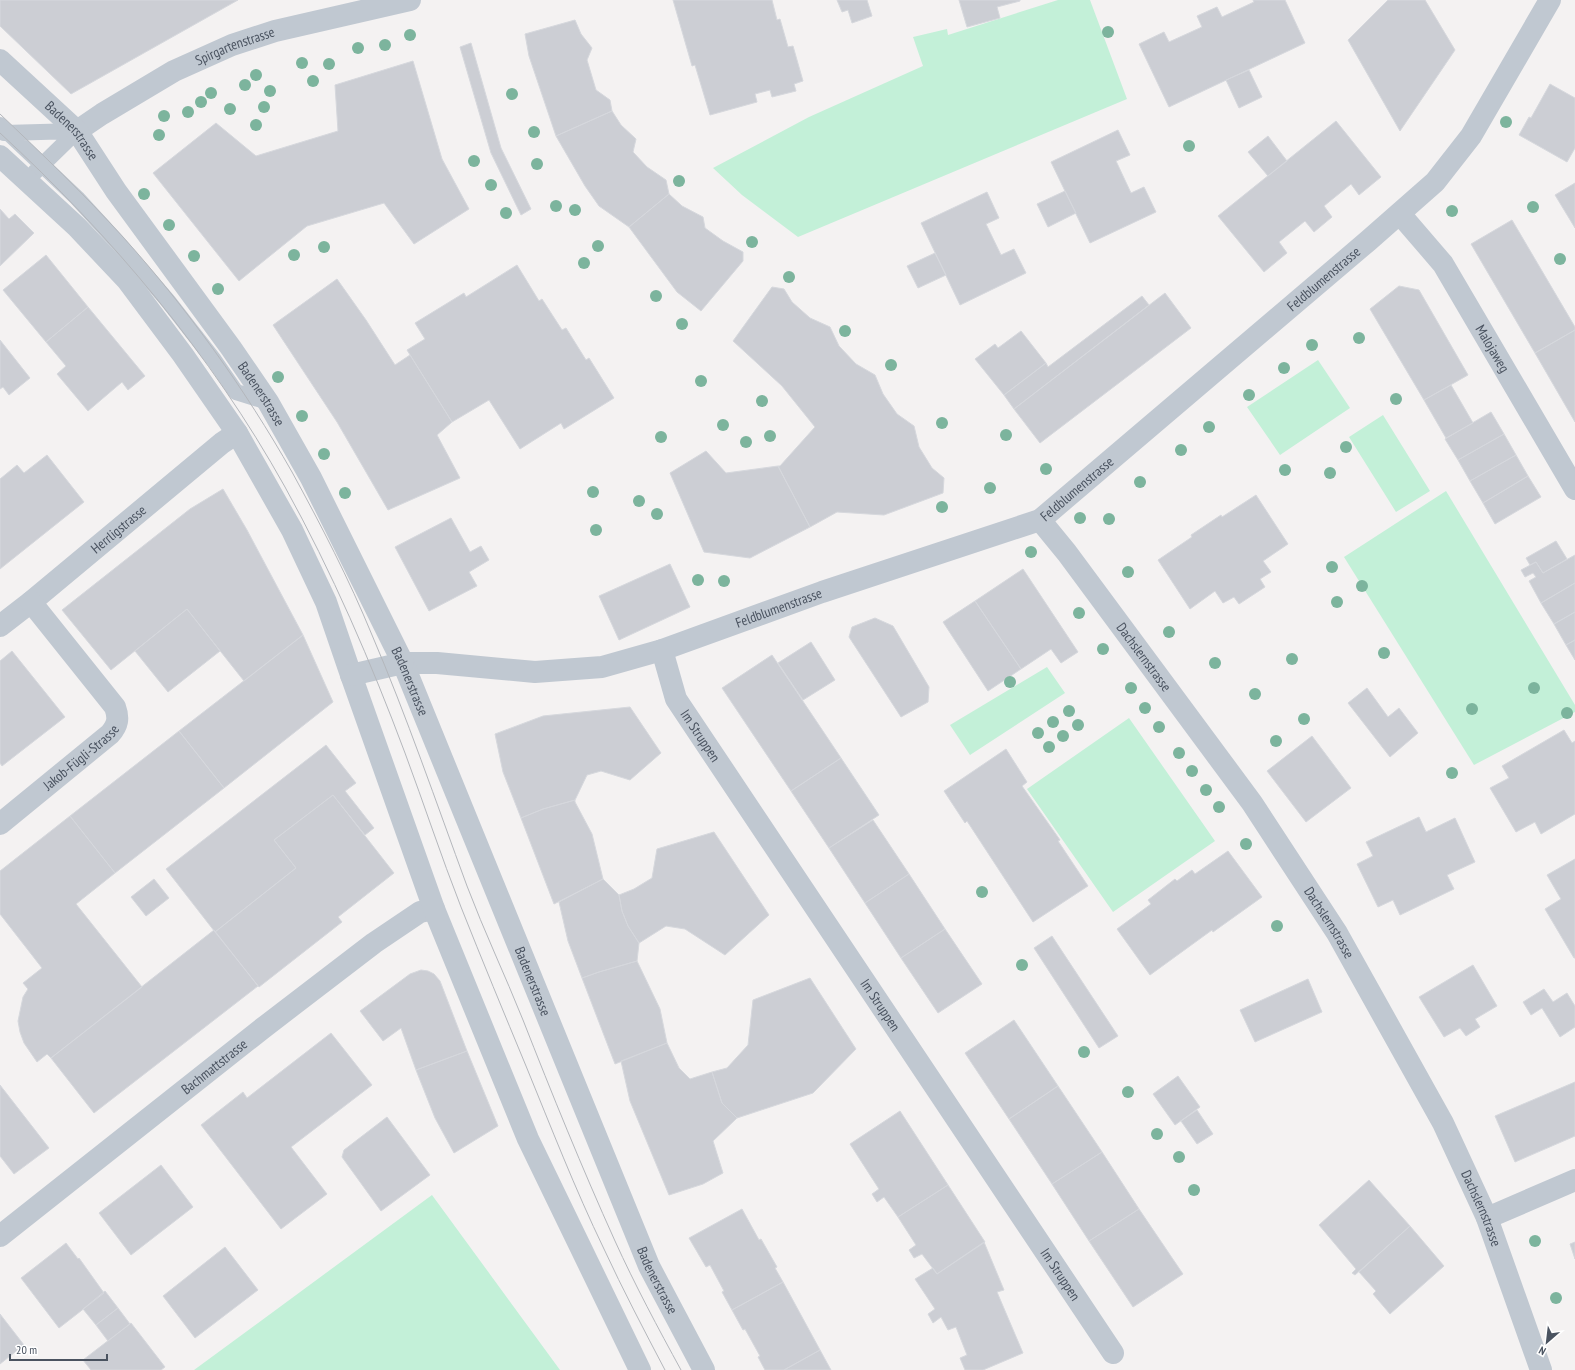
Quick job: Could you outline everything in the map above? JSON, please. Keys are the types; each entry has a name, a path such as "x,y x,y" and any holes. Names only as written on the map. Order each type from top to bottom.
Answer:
{"street":[{"name":"Feldblumenstrasse","path":"351,675 403,663 437,663 535,672 602,667 662,650 816,594 1040,520 1400,214 1435,182 1471,136 1550,0"},
{"name":"Spirgartenstrasse","path":"77,132 102,114 174,71 232,45 275,32 397,1"},
{"name":"Badenerstrasse","path":"0,60 77,132 116,191 231,348 268,402 311,478 403,663 650,1266 704,1370"},
{"path":"0,156 78,228 127,280 183,355 237,433 292,530 326,602 434,909 528,1139 640,1370"},
{"name":"Malojaweg","path":"1400,214 1443,264 1573,480"},
{"name":"Herrligstrasse","path":"0,626 222,443 237,433"},
{"name":"Dachslernstrasse","path":"1040,520 1067,553 1252,803 1333,927 1443,1123 1488,1218 1541,1370"},
{"name":"Jakob-Fügli-Strasse","path":"0,824 110,734 115,729 118,722 118,715 115,707 31,602"},
{"name":"Im Struppen","path":"662,650 676,699 1113,1353"},
{"name":"Bachmattstrasse","path":"0,1236 374,942 420,912 434,909"},
{"path":"1488,1218 1575,1180"}],"lane":[{"path":"3,131 77,132"},
{"path":"3,131 43,165 92,214 149,278 214,360 236,392 268,402"},
{"path":"27,180 77,132"}],"green space":[{"path":"1058,0 1090,0 1127,99 798,237 742,195 713,168 809,117 923,66 913,37 947,29 948,35"},
{"path":"1318,360 1350,408 1280,455 1247,407"},
{"path":"1383,415 1430,491 1396,512 1349,437"},
{"path":"1446,491 1575,705 1575,712 1474,765 1344,557"},
{"path":"1047,667 1065,693 970,755 950,725"},
{"path":"1129,718 1215,841 1113,912 1027,789"},
{"path":"432,1195 560,1370 194,1370"}],"building":[{"path":"0,0 238,0 71,94 0,26"},
{"path":"673,0 772,0 777,20 780,19 788,47 793,46 803,81 794,84 796,91 772,97 770,90 755,94 757,102 710,115 695,65 692,66"},
{"path":"837,0 867,0 872,16 852,23 848,10 842,12"},
{"path":"959,0 1020,1 997,7 1000,18 967,27"},
{"path":"1253,0 1285,0 1305,43 1169,107 1139,44 1164,32 1169,42 1202,27 1197,16 1217,7 1222,17 1254,2"},
{"path":"1388,0 1425,0 1455,50 1400,131 1348,40"},
{"path":"575,20 581,34 592,48 587,60 596,90 610,100 612,111 556,136 529,56 525,34"},
{"path":"471,43 501,148 531,209 521,215 491,153 460,47"},
{"path":"413,61 442,159 469,209 414,244 384,203 307,226 239,281 153,173 216,123 256,156 338,131 335,85"},
{"path":"1249,70 1262,97 1239,108 1226,80"},
{"path":"1550,84 1575,98 1575,148 1567,162 1519,135 1529,117 1531,118"},
{"path":"612,111 621,125 636,139 633,152 647,167 666,180 669,194 629,227 599,206 585,186 556,136"},
{"path":"1336,121 1381,177 1359,195 1351,184 1324,206 1332,217 1314,232 1305,221 1279,242 1287,253 1264,272 1218,216"},
{"path":"1118,130 1130,155 1116,161 1131,193 1144,187 1156,212 1090,243 1051,162"},
{"path":"1268,136 1287,161 1268,176 1248,152"},
{"path":"1575,183 1575,228 1555,195"},
{"path":"1065,191 1076,213 1048,227 1037,204"},
{"path":"987,192 999,218 986,224 1001,255 1014,249 1026,273 960,305 921,223"},
{"path":"669,194 682,206 703,217 705,228 723,241 743,252 743,261 701,311 677,292 629,227"},
{"path":"0,209 9,219 15,214 34,233 0,266"},
{"path":"1512,220 1575,327 1575,330 1535,353 1471,244"},
{"path":"935,253 946,275 918,288 907,266"},
{"path":"46,255 88,307 46,342 3,290"},
{"path":"517,265 539,301 542,299 562,330 566,328 586,360 589,358 614,398 564,429 561,423 520,449 489,400 452,422 407,350 425,339 415,323 464,293 466,297"},
{"path":"337,279 395,365 410,355 452,422 437,435 460,478 388,510 337,422 273,325"},
{"path":"1399,286 1419,290 1468,375 1424,400 1370,309"},
{"path":"772,287 784,289 792,302 810,318 830,327 839,346 856,364 875,375 883,394 897,414 914,426 919,447 932,468 944,478 943,493 884,515 837,512 810,527 778,466 780,466 815,427 782,386 733,341"},
{"path":"1165,293 1191,328 1040,443 1014,409"},
{"path":"1142,296 1149,305 1014,409 1004,395 1046,363 1048,367"},
{"path":"88,307 145,376 128,390 122,382 88,411 57,374 66,366 46,342"},
{"path":"1575,330 1575,422 1535,353"},
{"path":"1021,331 1046,363 1004,395 975,359 995,344 998,348"},
{"path":"0,340 30,378 9,395 3,387 0,389"},
{"path":"1451,385 1473,423 1446,438 1424,400"},
{"path":"1491,412 1504,434 1458,460 1445,439"},
{"path":"1504,434 1516,455 1470,481 1458,460"},
{"path":"706,451 726,473 778,466 810,527 750,558 704,552 670,473"},
{"path":"47,455 84,502 0,569 0,479 17,465 24,473"},
{"path":"1516,455 1528,476 1483,503 1470,481"},
{"path":"1528,476 1541,497 1495,524 1483,503"},
{"path":"223,489 247,530 303,635 244,681 187,609 111,670 62,610 190,509"},
{"path":"1256,495 1288,544 1263,561 1271,572 1260,579 1265,587 1239,604 1234,597 1223,603 1215,591 1190,609 1158,560 1221,515 1222,517"},
{"path":"451,518 470,552 481,546 489,560 469,572 477,586 429,611 395,547"},
{"path":"1556,541 1567,559 1543,573 1536,562 1530,565 1526,558"},
{"path":"1575,555 1575,583 1541,603 1529,581 1536,577 1533,573 1525,577 1521,570 1536,562 1543,573"},
{"path":"670,564 690,607 619,640 599,596"},
{"path":"1023,569 1078,652 1061,663 1051,649 1021,669 975,601"},
{"path":"1575,583 1575,612 1554,624 1541,603"},
{"path":"975,601 1021,669 988,691 943,622"},
{"path":"187,609 220,651 168,692 135,651"},
{"path":"1575,612 1575,640 1566,645 1554,624"},
{"path":"875,618 893,626 929,687 928,702 901,717 849,637 852,627"},
{"path":"303,635 333,702 224,788 179,731"},
{"path":"1575,640 1575,660 1566,645"},
{"path":"811,642 835,680 803,700 778,663"},
{"path":"12,651 65,717 2,766 0,763 0,661"},
{"path":"772,655 841,758 791,791 722,688"},
{"path":"1367,688 1388,717 1399,708 1418,733 1390,757 1348,703"},
{"path":"630,707 661,753 630,780 601,771 587,775 575,800 543,809 521,818 503,772 495,734 543,716"},
{"path":"1564,730 1572,743 1575,741 1575,814 1541,834 1535,822 1516,832 1490,788 1509,778 1502,766"},
{"path":"179,731 224,788 115,873 70,816"},
{"path":"1312,736 1351,788 1306,822 1267,771"},
{"path":"326,745 356,783 345,791 374,828 365,835 333,795 274,840 296,868 215,932 166,869"},
{"path":"1006,749 1027,782 1022,786 1060,840 1058,841 1088,886 1033,922 967,821 965,823 944,791"},
{"path":"841,758 879,815 829,848 791,791"},
{"path":"333,795 394,873 338,917 342,922 259,987 215,932 296,868 274,840"},
{"path":"575,800 592,834 603,879 554,904 521,818 543,809"},
{"path":"70,816 115,873 76,904 142,987 51,1058 47,1054 37,1062 24,1043 18,1021 23,997 28,989 23,983 42,968 0,914 0,871"},
{"path":"1419,817 1426,832 1455,818 1475,862 1447,875 1454,889 1400,915 1393,900 1378,907 1357,864 1373,856 1366,842"},
{"path":"873,820 909,874 865,903 829,848"},
{"path":"714,832 769,915 725,955 685,929 666,926 639,943 628,926 622,911 619,895 634,889 652,878 657,849"},
{"path":"1228,851 1262,897 1213,932 1212,930 1150,975 1117,929 1151,904 1148,900 1175,879 1177,881 1192,870 1195,874"},
{"path":"1575,859 1574,958 1545,909 1561,899 1547,875"},
{"path":"909,874 945,929 901,958 865,903"},
{"path":"154,879 169,898 146,916 131,897"},
{"path":"603,879 619,895 622,911 628,926 639,943 637,961 582,978 568,941 559,902"},
{"path":"945,929 982,984 938,1013 901,958"},
{"path":"214,930 258,986 94,1113 51,1058"},
{"path":"1052,936 1118,1036 1099,1048 1034,948"},
{"path":"637,961 660,1009 667,1043 615,1064 582,978"},
{"path":"1473,965 1497,1006 1475,1019 1480,1027 1466,1036 1460,1028 1444,1037 1419,997"},
{"path":"421,970 434,974 440,981 467,1051 416,1070 401,1028 383,1041 360,1011 410,974"},
{"path":"810,978 856,1049 813,1093 737,1118 722,1103 712,1072 727,1068 748,1045 753,1000"},
{"path":"1308,979 1322,1012 1255,1042 1240,1010"},
{"path":"1544,989 1553,1002 1567,993 1575,1006 1575,1027 1560,1037 1542,1008 1531,1015 1523,1002"},
{"path":"1014,1020 1058,1086 1009,1119 965,1053"},
{"path":"331,1033 372,1085 291,1147 327,1194 281,1229 201,1125 243,1092 247,1098"},
{"path":"667,1043 679,1068 690,1079 712,1072 722,1103 737,1118 713,1141 723,1173 703,1184 669,1195 630,1101 621,1061"},
{"path":"467,1051 498,1126 454,1153 435,1118 416,1070"},
{"path":"1178,1076 1200,1107 1175,1125 1153,1094"},
{"path":"1575,1082 1575,1136 1515,1162 1495,1116"},
{"path":"0,1085 49,1148 14,1174 0,1156"},
{"path":"1058,1086 1102,1152 1052,1184 1009,1119"},
{"path":"1197,1110 1213,1134 1197,1144 1181,1121"},
{"path":"900,1111 948,1185 898,1217 884,1197 877,1202 872,1194 879,1189 850,1144"},
{"path":"387,1117 430,1175 381,1211 342,1157 344,1150"},
{"path":"1102,1152 1139,1209 1089,1241 1052,1184"},
{"path":"161,1165 193,1207 131,1255 99,1213"},
{"path":"1369,1180 1410,1226 1355,1275 1352,1273 1356,1269 1319,1225"},
{"path":"948,1185 985,1242 937,1274 922,1254 914,1258 909,1250 916,1245 898,1217"},
{"path":"742,1209 759,1240 761,1239 777,1267 775,1268 783,1282 732,1310 710,1265 706,1267 689,1238"},
{"path":"1139,1209 1183,1274 1133,1307 1089,1241"},
{"path":"1410,1226 1444,1266 1390,1314 1373,1294 1376,1291 1359,1272"},
{"path":"984,1242 1004,1290 997,1292 1023,1353 983,1370 965,1370 960,1358 967,1355 956,1327 948,1330 941,1317 933,1323 928,1314 935,1309 915,1279 933,1268 937,1274"},
{"path":"1575,1242 1575,1259 1570,1244"},
{"path":"66,1243 78,1259 79,1258 104,1293 59,1328 21,1278"},
{"path":"225,1247 258,1290 195,1338 163,1296"},
{"path":"783,1282 820,1350 784,1370 765,1370 758,1357 760,1356 745,1329 743,1330 732,1310"},
{"path":"105,1291 118,1308 96,1325 83,1309"},
{"path":"118,1308 130,1324 108,1341 96,1325"},
{"path":"0,1314 24,1345 0,1364"},
{"path":"131,1323 165,1367 161,1370 91,1370 83,1360"},
{"path":"820,1350 831,1370 784,1370"}],"tram line":[{"path":"0,114 93,205 147,264 170,292 214,350 255,410 303,492 344,573 385,666 467,886 591,1186 631,1274 681,1370"},
{"path":"0,133 81,213 120,255 157,299 225,390 285,487 335,585 379,685 446,869 573,1181 619,1280 665,1370"}]}
